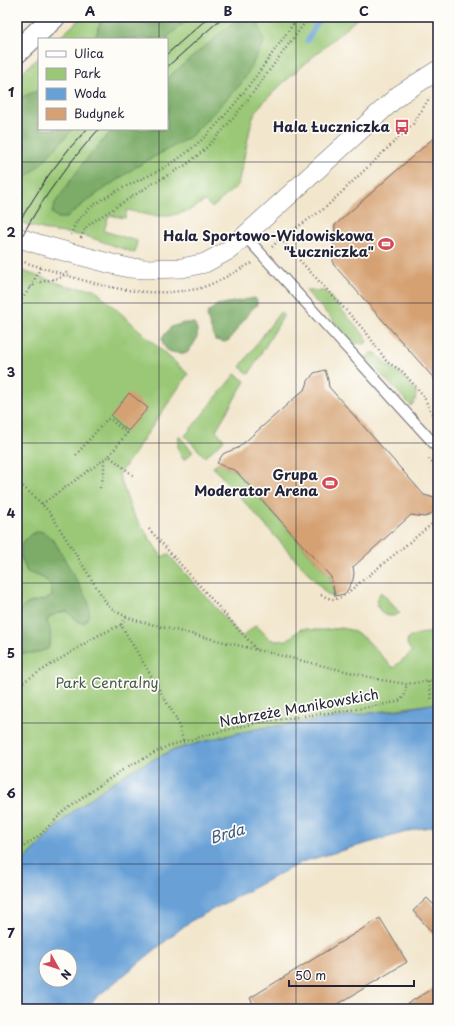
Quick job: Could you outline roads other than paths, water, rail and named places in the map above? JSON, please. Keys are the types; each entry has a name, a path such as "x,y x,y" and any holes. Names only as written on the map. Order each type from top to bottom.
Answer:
{"street":[{"path":"17,52 54,17"},
{"path":"17,237 129,268 182,268 204,263 230,250 399,95 438,70"}],"lane":[{"path":"245,236 438,448"}],"water":[{"name":"Brda","path":"438,703 438,826 417,829 302,862 189,922 97,997 86,1009 17,1009 17,868 66,817 130,771 171,751 216,738 262,728"}],"waterway":[{"path":"307,41 321,17"}],"tram line":[{"path":"168,53 209,17"},
{"path":"168,66 223,17"},
{"path":"17,225 48,176 86,130"},
{"path":"17,245 45,198 73,160 98,130"}],"place":[{"name":"Hala Łuczniczka","path":"402,127"},
{"name":"Hala Sportowo-Widowiskowa \"Łuczniczka\"","path":"386,244"},
{"name":"Grupa Moderator Arena","path":"330,483"}],"park label":[{"name":"Park Centralny","path":"107,683"}]}
